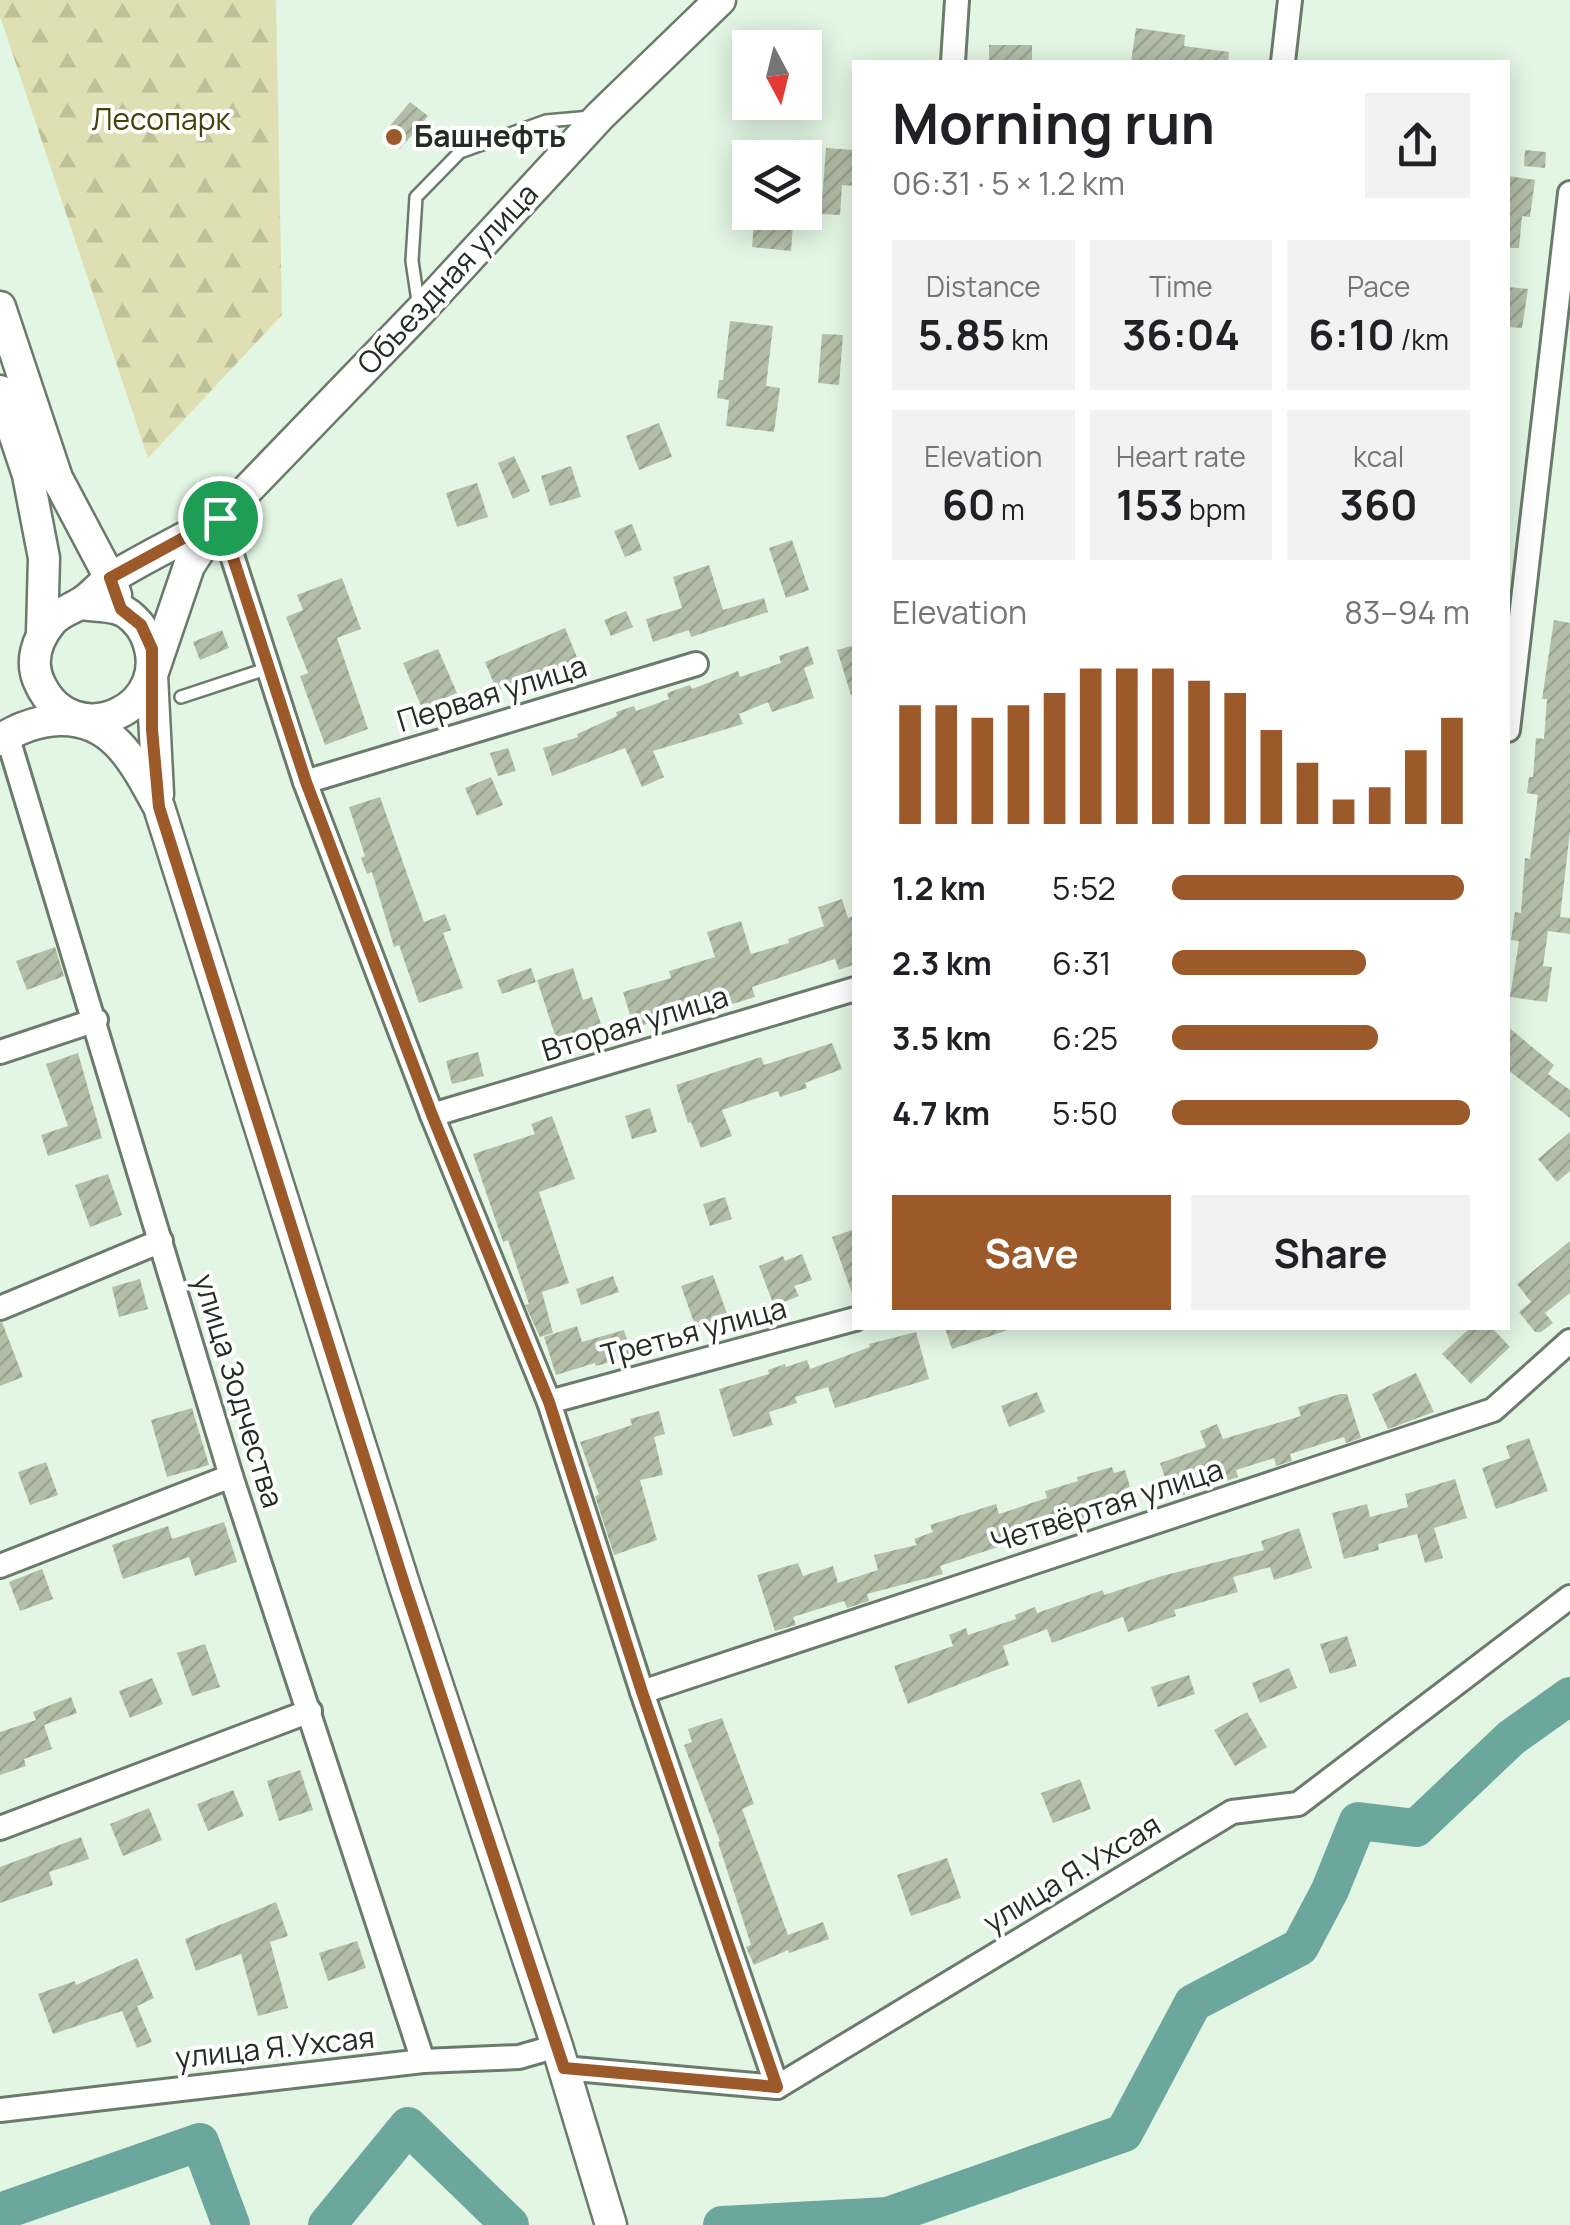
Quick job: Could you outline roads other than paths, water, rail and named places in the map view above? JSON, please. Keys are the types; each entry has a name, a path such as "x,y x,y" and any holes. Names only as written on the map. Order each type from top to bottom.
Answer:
{"main road":[{"name":"Объездная улица","path":"220,518 420,311 600,116 720,0"},
{"path":"0,307 57,478 110,578 121,609"},
{"path":"0,391 28,476 44,558 36,677 46,696 61,711 110,735 133,761 159,807 608,2214"},
{"path":"4,738 23,698 38,644 58,614 80,604 110,578 220,518"},
{"path":"4,738 39,721 111,718 137,702 152,675 189,566 220,518"},
{"path":"80,604 121,609 141,625 152,649 159,807"}],"street":[{"path":"953,60 957,0"},
{"path":"1283,60 1290,0"},
{"path":"1510,713 1570,193"},
{"path":"220,518 306,782 432,1115 549,1402 642,1692 777,2087"},
{"name":"Первая улица","path":"306,782 696,664"},
{"name":"улица Зодчества","path":"4,738 96,1020 231,1476 423,2062"},
{"name":"Вторая улица","path":"432,1115 852,991"},
{"path":"0,1052 96,1020"},
{"path":"0,1308 161,1242"},
{"name":"Третья улица","path":"549,1402 852,1320"},
{"name":"Четвёртая улица","path":"642,1692 1493,1410 1570,1341"},
{"path":"0,1566 231,1476"},
{"name":"улица Я.Ухсая","path":"0,2110 423,2062 519,2056 560,2057 777,2087 1232,1812 1298,1804 1570,1597"},
{"path":"0,1828 310,1711"}],"lane":[{"path":"420,311 412,261 416,196 460,152 546,121 600,116"},
{"path":"180,697 268,668"}],"waterway":[{"path":"722,2225 888,2216 1124,2133 1193,2003 1300,1947 1330,1890 1358,1821 1416,1828 1511,1738 1570,1696"},
{"path":"327,2225 408,2126 510,2225"},
{"path":"0,2212 200,2142 231,2225"}],"place":[{"name":"Башнефть","path":"394,137"}],"park label":[{"name":"Лесопарк","path":"161,120"}]}
